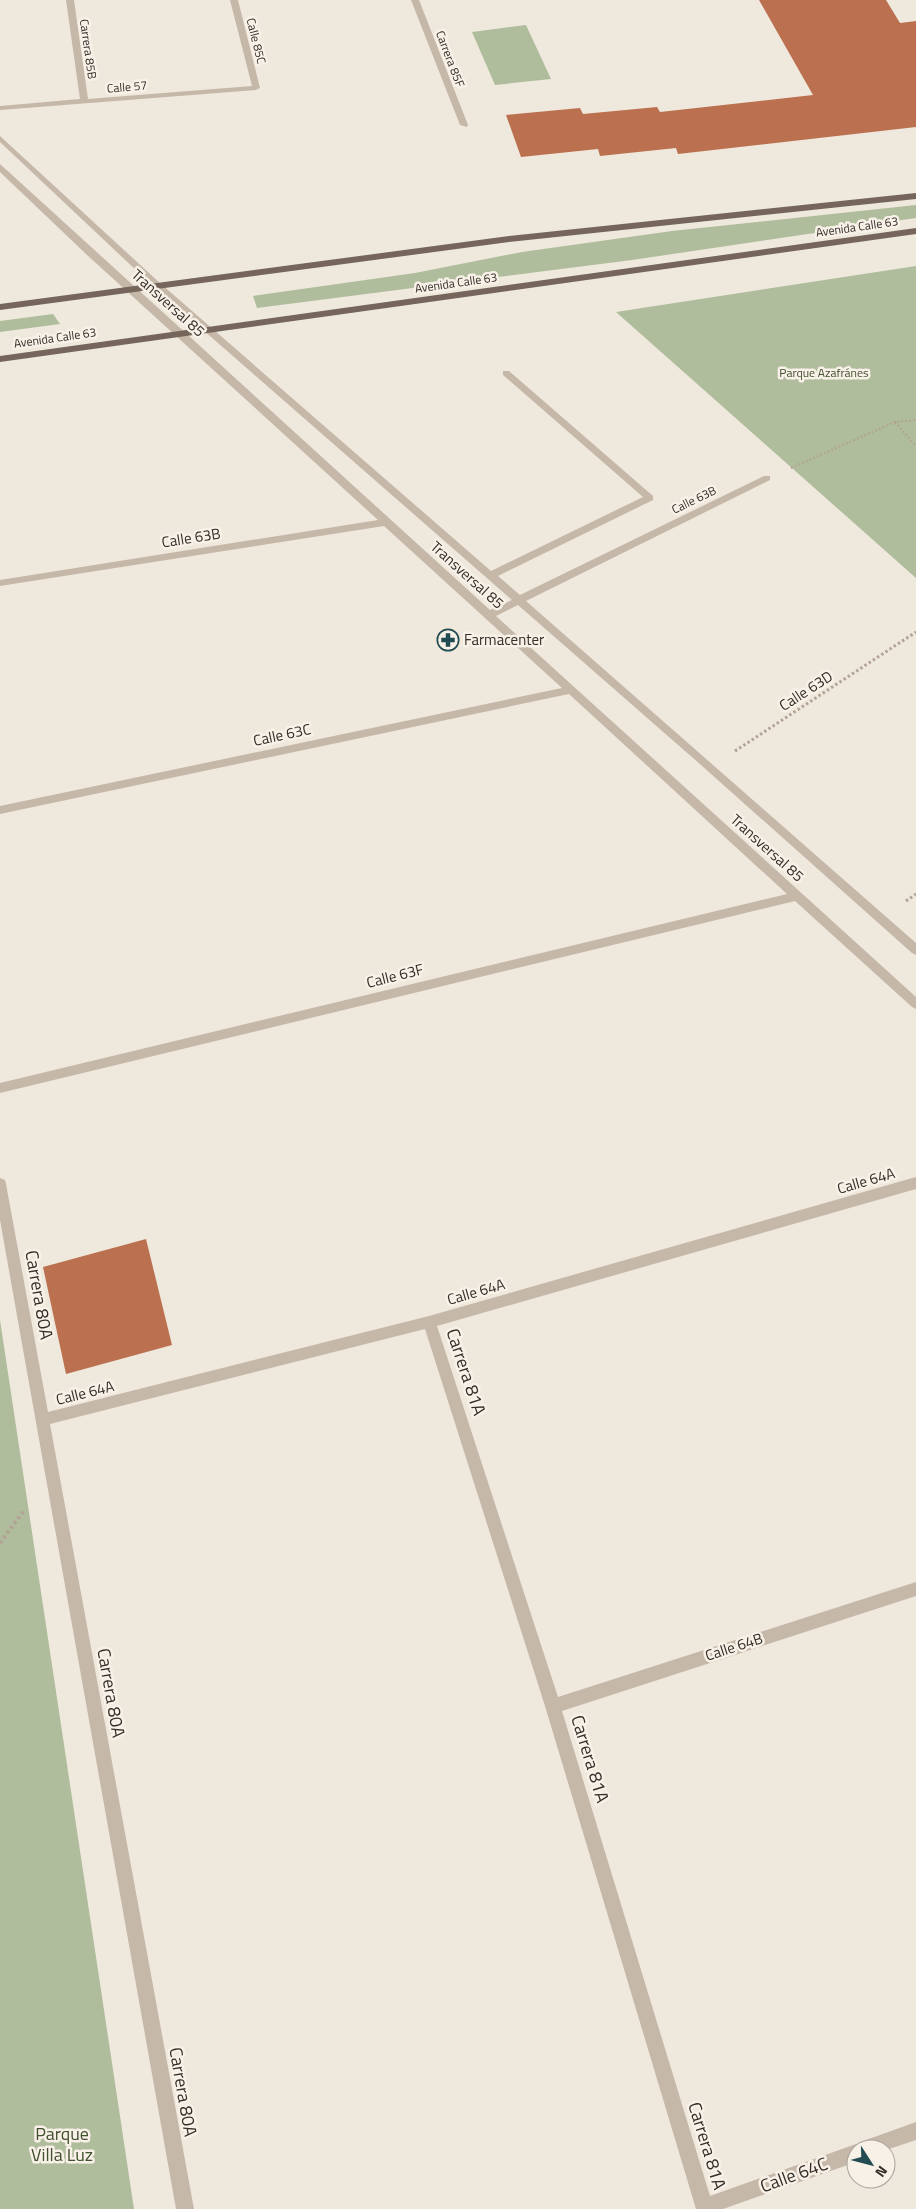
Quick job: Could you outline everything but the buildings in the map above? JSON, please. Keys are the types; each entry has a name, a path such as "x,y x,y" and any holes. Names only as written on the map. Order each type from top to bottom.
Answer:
{"main road":[{"path":"855,202 916,189"},
{"name":"Avenida Calle 63","path":"0,307 509,238 916,196"},
{"name":"Avenida Calle 63","path":"0,359 916,232"}],"street":[{"name":"Carrera 85B","path":"70,0 84,102"},
{"name":"Calle 85C","path":"234,0 256,88"},
{"name":"Carrera 85F","path":"415,0 464,126"},
{"name":"Calle 57","path":"0,108 256,88"},
{"name":"Transversal 85","path":"0,138 158,286 491,574 916,950"},
{"name":"Transversal 85","path":"0,167 179,334 916,1004"},
{"path":"491,574 650,498 506,373"},
{"name":"Calle 63B","path":"488,615 767,478"},
{"name":"Calle 63B","path":"0,583 386,522"},
{"name":"Calle 63C","path":"0,810 571,690"},
{"name":"Calle 63F","path":"0,1088 798,896"},
{"name":"Calle 64A","path":"42,1420 429,1322 916,1183"},
{"name":"Carrera 80A","path":"0,1184 185,2209"},
{"name":"Carrera 81A","path":"429,1322 553,1706 704,2208"},
{"name":"Calle 64B","path":"553,1706 916,1589"},
{"path":"894,2139 916,2131"},
{"name":"Calle 64C","path":"704,2208 846,2157"}],"path":[{"path":"767,478 895,422 916,420"},
{"path":"895,422 916,446"},
{"name":"Calle 63D","path":"705,762 731,753 916,632"}],"green space":[{"path":"526,25 551,79 495,85 472,32"},
{"path":"916,205 916,218 632,260 257,308 253,296 415,273 522,252 672,231"},
{"name":"Parque Azafránes","path":"916,266 916,578 616,312"},
{"path":"53,314 60,324 0,332 0,321"},
{"name":"Parque Villa Luz","path":"0,1320 134,2209 0,2209"}],"place":[{"name":"Farmacenter","path":"448,640"}]}
